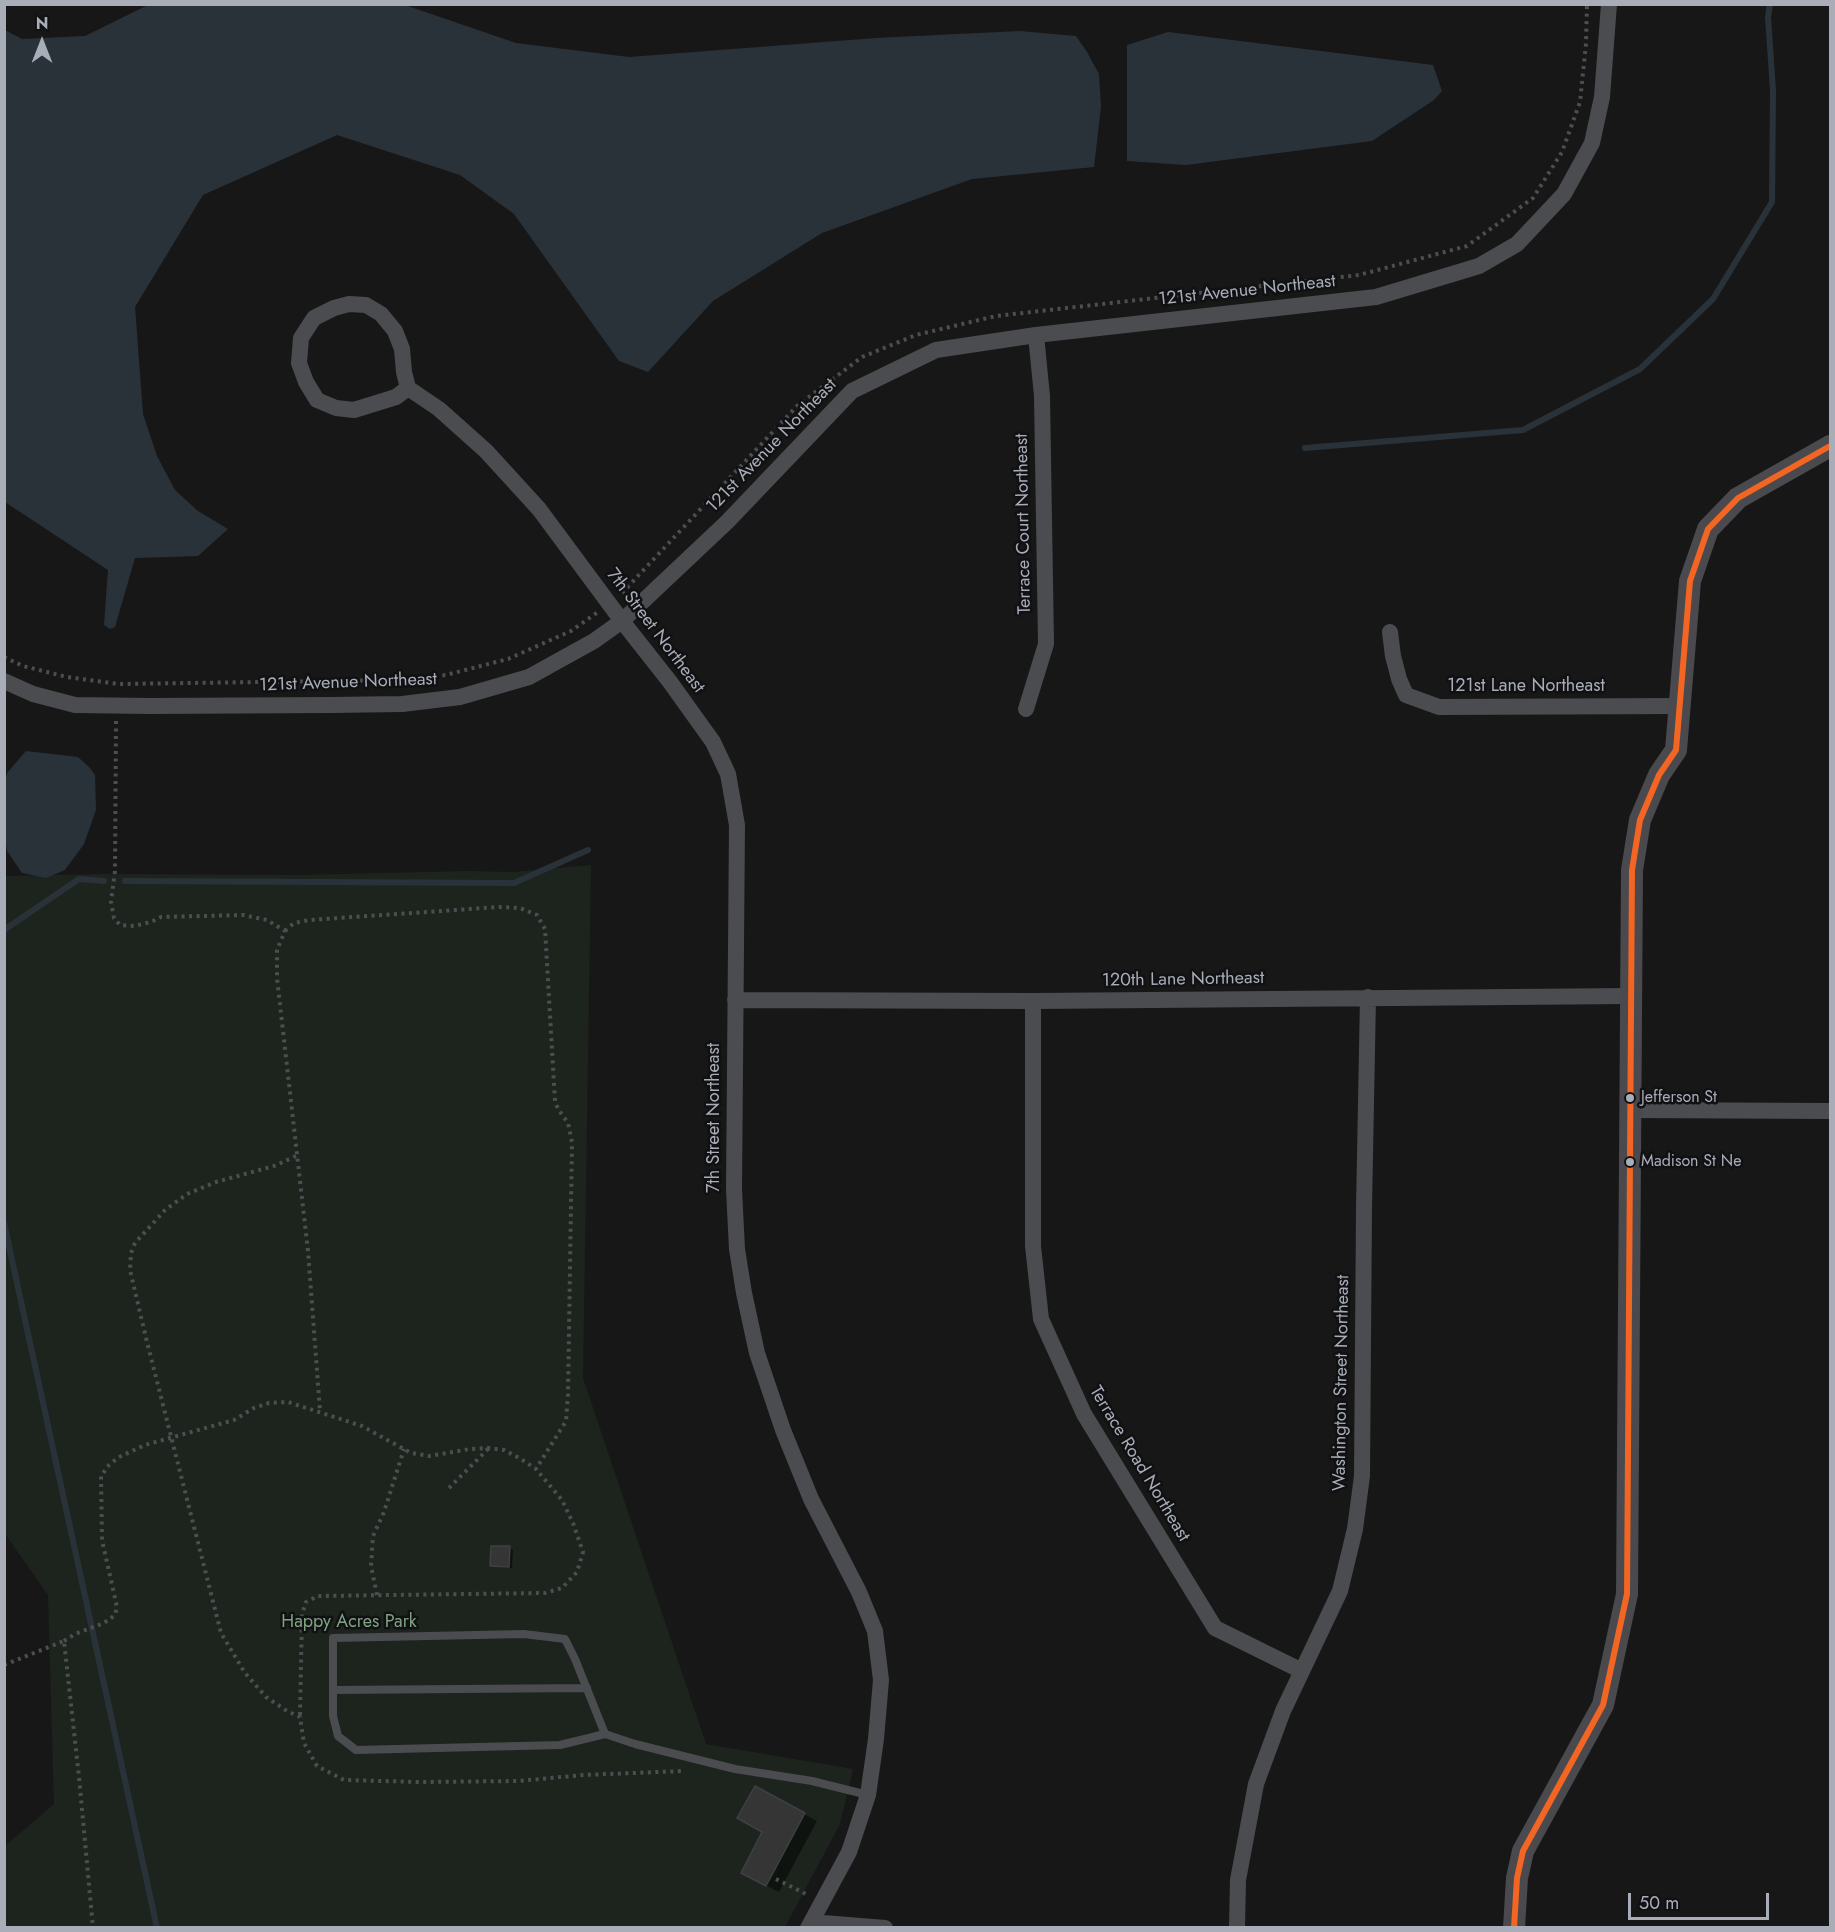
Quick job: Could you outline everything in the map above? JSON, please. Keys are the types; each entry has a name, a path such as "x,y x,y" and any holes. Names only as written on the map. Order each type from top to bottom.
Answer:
{"street":[{"name":"121st Avenue Northeast","path":"4,681 33,694 75,705 402,704 460,697 530,677 594,641 622,621 727,522 852,391 936,350 1036,335 1376,297 1479,266 1517,244 1564,194 1592,143 1602,97 1609,4"},
{"path":"349,304 366,305 381,314 395,331 402,349 408,388 396,398 354,410 336,408 317,400 306,382 299,363 301,338 314,318 334,308 349,304"},
{"name":"Terrace Court Northeast","path":"1026,710 1046,644 1042,396 1036,335"},
{"name":"7th Street Northeast","path":"408,388 439,409 486,451 539,510 713,742 728,774 736,825 734,1188 737,1249 744,1293 757,1353 783,1430 811,1499 859,1592 875,1631 881,1680 868,1795 849,1852 810,1925"},
{"path":"1514,1928 1517,1878 1523,1851 1603,1704 1627,1594 1632,870 1640,820 1659,775 1676,750 1690,581 1708,529 1738,498 1830,446"},
{"name":"121st Lane Northeast","path":"1389,632 1399,679 1406,695 1439,707 1678,706"},
{"name":"120th Lane Northeast","path":"735,1000 1033,1001 1631,996"},
{"name":"Washington Street Northeast","path":"1237,1928 1238,1880 1256,1784 1283,1711 1340,1591 1355,1529 1362,1476 1368,997"},
{"name":"Terrace Road Northeast","path":"1033,1001 1033,1246 1041,1319 1083,1414 1215,1628 1302,1671"},
{"path":"1630,1110 1830,1111"},
{"path":"810,1925 885,1928"}],"lane":[{"path":"605,1734 576,1659 565,1640 524,1634 333,1638 333,1716 338,1736 356,1750 560,1745 605,1734 635,1744 735,1769 812,1781 868,1795"},
{"path":"333,1690 587,1688"}],"path":[{"path":"4,657 23,666 67,677 119,684 400,680 447,675 508,659 571,631 610,604 631,586 797,406 862,357 916,335 996,316 1359,275 1467,246 1533,198 1562,152 1580,102 1586,44 1587,4"},
{"path":"116,706 115,871 111,902 114,918 120,925 134,926 161,917 243,915 267,920 285,931"},
{"path":"320,1411 308,1251 277,978 278,950 285,931 294,924 310,920 499,907 520,908 537,915 545,929 555,1101 567,1123 572,1142 569,1382 566,1421 536,1469"},
{"path":"171,1437 130,1270 131,1253 135,1243 165,1210 187,1194 216,1182 274,1166 296,1156"},
{"path":"4,1665 104,1623 115,1615 117,1607 102,1540 101,1476 119,1457 145,1445 234,1420 269,1402 288,1402 362,1426 404,1449 429,1456 489,1448 504,1450 536,1469 562,1500 583,1552 577,1572 562,1588 545,1593 318,1596 306,1602 302,1614 300,1717"},
{"path":"449,1488 489,1448"},
{"path":"377,1595 371,1566 373,1536 384,1512 404,1449"},
{"path":"64,1641 93,1928"},
{"path":"776,1879 822,1903"}],"green space":[{"name":"Happy Acres Park","path":"591,865 583,1378 706,1744 853,1769 840,1824 785,1927 5,1927 4,1847 54,1804 48,1595 5,1534 5,876 513,872"}],"shaded area":[{"path":"402,4 516,43 629,57 876,38 1020,31 1076,36 1099,74 1101,107 1094,167 972,179 822,233 713,301 648,372 619,361 514,214 460,175 337,135 203,195 135,307 143,414 157,456 175,490 198,511 228,529 198,556 135,558 115,627 110,629 104,625 108,570 5,502 5,30 22,39 85,36 148,5"},
{"path":"1168,32 1433,65 1442,91 1434,100 1372,141 1186,165 1127,161 1127,45"},
{"path":"26,751 78,757 95,775 96,810 84,844 65,870 46,878 22,873 7,851 4,833 4,789 7,773"}],"building":[{"path":"491,1546 510,1546 509,1567 490,1566"},
{"path":"755,1786 805,1813 766,1886 741,1873 762,1832 737,1818"}],"waterway":[{"path":"1305,448 1523,430 1640,369 1713,299 1772,202 1773,91 1768,17 1770,4"},
{"path":"125,881 514,883 588,850"},
{"path":"4,930 79,879 104,881"},
{"path":"4,1223 157,1928"}],"transit line":[{"path":"1514,1928 1517,1878 1523,1851 1603,1705 1627,1594 1632,870 1640,820 1659,775 1676,750 1690,581 1708,529 1738,498 1830,446"}],"place":[{"name":"Jefferson St","path":"1630,1098"},
{"name":"Madison St Ne","path":"1630,1162"}]}
